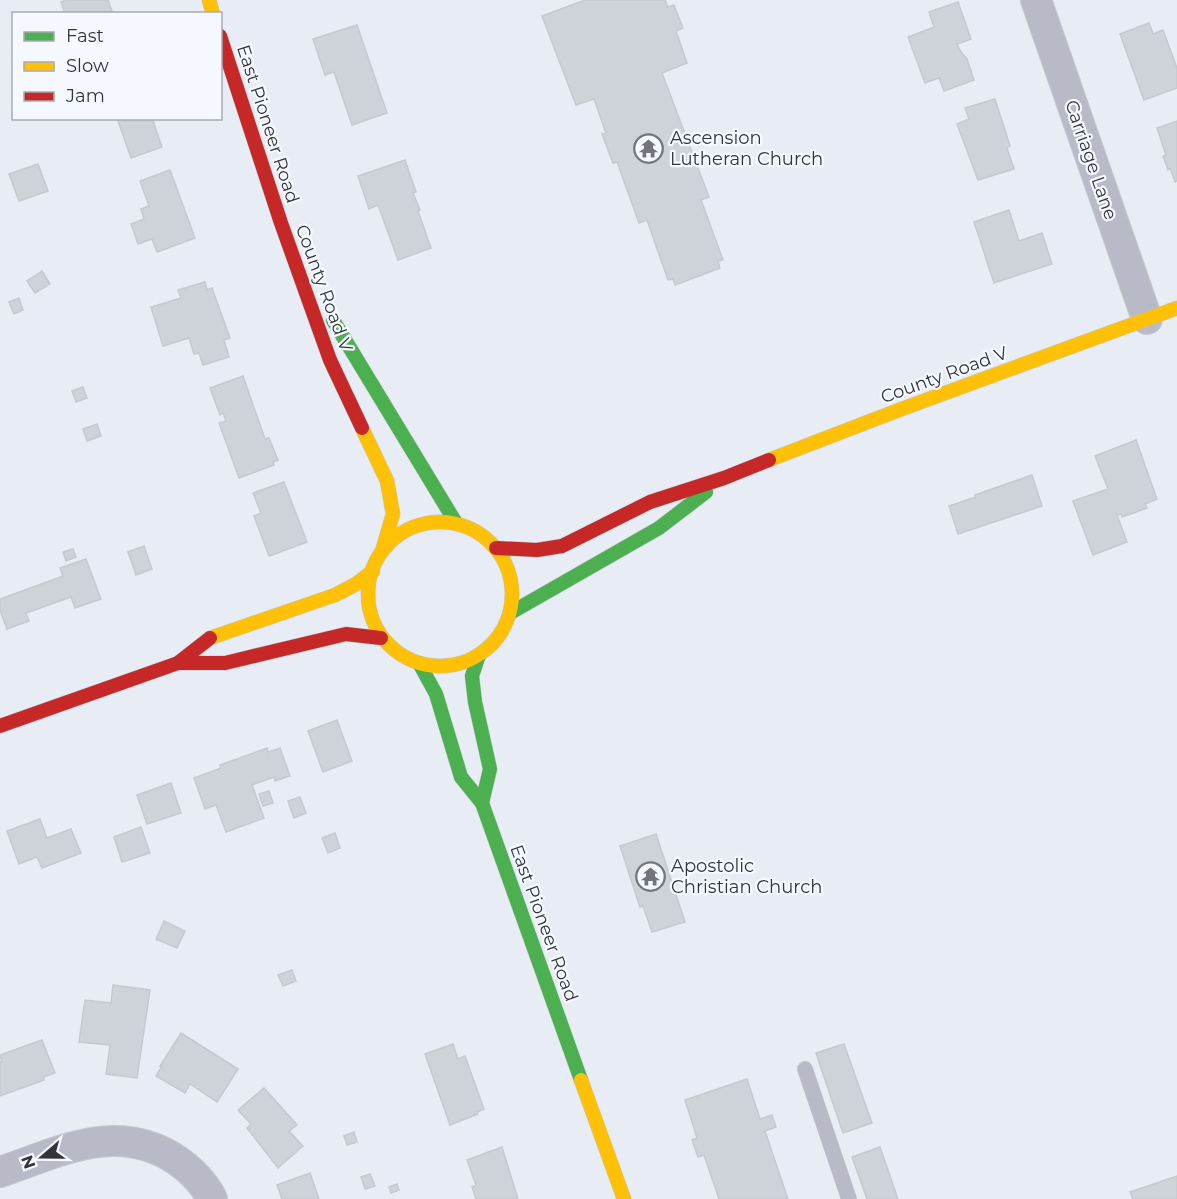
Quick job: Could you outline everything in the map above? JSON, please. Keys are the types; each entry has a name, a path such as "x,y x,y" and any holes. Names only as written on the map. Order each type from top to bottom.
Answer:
{"main road":[{"name":"East Pioneer Road","path":"222,42 280,223"},
{"name":"County Road V","path":"280,223 349,348 456,523"},
{"name":"County Road V","path":"280,223 330,360 387,481 393,514 383,548"},
{"name":"County Road V","path":"496,548 537,550 562,546 650,502 724,478 909,406 1177,308"},
{"name":"County Road V","path":"512,612 659,528 724,478"},
{"path":"456,523 480,532 496,548 504,563 511,593 512,612 498,637 479,655 464,662 449,664 418,663 397,652 381,638 372,616 369,599 368,590 373,571 383,548 415,526 456,523"},
{"path":"0,726 178,663 213,636 335,595 356,584 373,571"},
{"path":"178,663 225,663 346,634 381,638"},
{"path":"479,655 472,676 475,702 490,769 482,803"},
{"path":"418,663 436,694 461,777 482,803"},
{"name":"East Pioneer Road","path":"482,803 624,1199"}],"street":[{"name":"Carriage Lane","path":"1036,0 1147,319"},
{"path":"0,1172 85,1143 103,1140 127,1141 156,1149 182,1164 199,1180 212,1199"}],"lane":[{"path":"805,1069 849,1199"}],"building":[{"path":"108,0 112,11 64,12 61,2"},
{"name":"Ascension Lutheran Church","path":"585,0 665,0 668,7 674,5 683,28 676,31 687,63 662,73 709,197 701,200 723,260 718,261 720,268 675,285 673,279 668,280 647,220 639,223 617,162 613,163 602,134 606,133 594,99 576,105 542,16"},
{"path":"958,2 971,39 957,44 967,59 974,80 944,91 939,78 925,83 908,37 934,27 929,12"},
{"path":"1149,23 1153,34 1163,30 1177,68 1177,88 1144,100 1120,34"},
{"path":"357,25 387,113 352,125 334,72 325,75 313,39"},
{"path":"995,99 1010,146 1007,148 1014,169 978,180 957,124 969,119 965,108"},
{"path":"118,120 153,120 162,147 131,158"},
{"path":"1177,121 1177,181 1175,182 1163,156 1166,155 1157,128"},
{"path":"405,160 416,192 413,193 420,210 418,211 431,248 398,260 378,205 369,209 358,176"},
{"path":"38,164 48,191 19,201 9,174"},
{"path":"170,170 195,238 157,252 152,239 138,244 131,224 144,219 141,209 149,206 140,181"},
{"path":"1009,210 1019,241 1042,233 1052,264 994,283 974,222"},
{"path":"42,271 50,284 35,293 27,281"},
{"path":"205,282 207,290 212,288 230,338 224,340 229,357 203,365 199,353 194,354 189,338 163,346 151,307 181,298 178,290"},
{"path":"19,298 23,310 14,314 9,302"},
{"path":"243,376 265,439 269,438 278,460 273,462 274,465 239,478 219,423 226,421 223,413 220,415 210,388"},
{"path":"83,387 87,398 76,402 72,391"},
{"path":"97,424 101,436 87,441 83,429"},
{"path":"1136,440 1157,499 1145,504 1147,508 1122,517 1121,514 1117,515 1127,542 1093,555 1073,501 1108,489 1095,456"},
{"path":"1032,475 1042,506 958,534 949,506"},
{"path":"284,482 307,542 269,556 254,516 261,513 253,493"},
{"path":"144,546 152,569 136,575 128,552"},
{"path":"73,549 76,557 66,561 63,552"},
{"path":"86,559 101,599 75,608 71,597 26,613 29,621 7,629 0,610 0,599 63,576 60,568"},
{"path":"337,720 352,761 323,772 308,731"},
{"path":"267,748 268,752 280,748 290,776 275,781 274,777 252,785 264,818 226,832 216,805 205,809 194,778 221,768 220,765"},
{"path":"171,783 181,813 147,824 137,795"},
{"path":"269,791 273,803 263,806 259,794"},
{"path":"300,797 306,813 294,818 288,801"},
{"path":"40,819 47,838 71,829 81,853 42,868 37,857 19,864 7,831"},
{"path":"141,827 150,853 122,862 114,837"},
{"path":"335,833 340,848 328,853 322,838"},
{"name":"Apostolic Christian Church","path":"656,834 685,922 652,932 643,906 640,907 620,846"},
{"path":"164,921 185,931 177,948 156,939"},
{"path":"292,970 296,981 283,986 278,975"},
{"path":"113,985 150,990 137,1078 106,1074 110,1045 79,1042 85,1000 111,1003"},
{"path":"181,1033 238,1069 217,1102 190,1084 185,1093 156,1076"},
{"path":"42,1040 55,1073 43,1077 44,1080 0,1096 0,1062 2,1062 0,1055"},
{"path":"453,1044 458,1059 465,1056 484,1109 477,1112 478,1114 450,1125 425,1054"},
{"path":"844,1044 872,1123 843,1133 816,1053"},
{"path":"747,1079 760,1119 772,1115 776,1127 765,1131 788,1199 719,1199 704,1155 698,1157 692,1140 697,1138 685,1100"},
{"path":"264,1088 297,1125 289,1131 303,1146 278,1168 247,1128 251,1124 238,1110"},
{"path":"354,1132 357,1142 347,1145 344,1136"},
{"path":"502,1147 518,1199 476,1199 472,1187 476,1185 467,1160"},
{"path":"880,1147 898,1199 867,1199 852,1157"},
{"path":"310,1173 319,1199 282,1199 277,1185"},
{"path":"370,1174 375,1186 365,1189 361,1177"},
{"path":"1177,1176 1177,1199 1133,1199 1130,1192"},
{"path":"397,1184 399,1190 391,1193 389,1187"}],"traffic: fast":[{"path":"333,320 456,523"},
{"path":"512,612 659,528 706,492"},
{"path":"479,655 472,676 475,702 490,769 482,803 581,1080"},
{"path":"419,663 436,694 461,777 482,803"}],"traffic: slow":[{"path":"209,0 212,12"},
{"path":"769,460 1177,308"},
{"path":"362,428 387,481 393,514 383,548"},
{"path":"440,522 467,528 491,543 506,567 512,594 506,621 491,645 467,660 440,666 413,660 389,645 374,621 368,594 374,567 389,543 413,528 440,522"},
{"path":"210,638 335,595 356,584 373,571"},
{"path":"581,1080 624,1199"}],"traffic: jam":[{"path":"222,42 281,223 330,360 362,428"},
{"path":"496,548 537,550 562,546 650,502 724,478 769,460"},
{"path":"178,663 225,663 346,634 381,638"},
{"path":"0,726 178,663 210,638"}],"place":[{"name":"Ascension Lutheran Church","path":"649,148"},
{"name":"Apostolic Christian Church","path":"650,876"}]}
